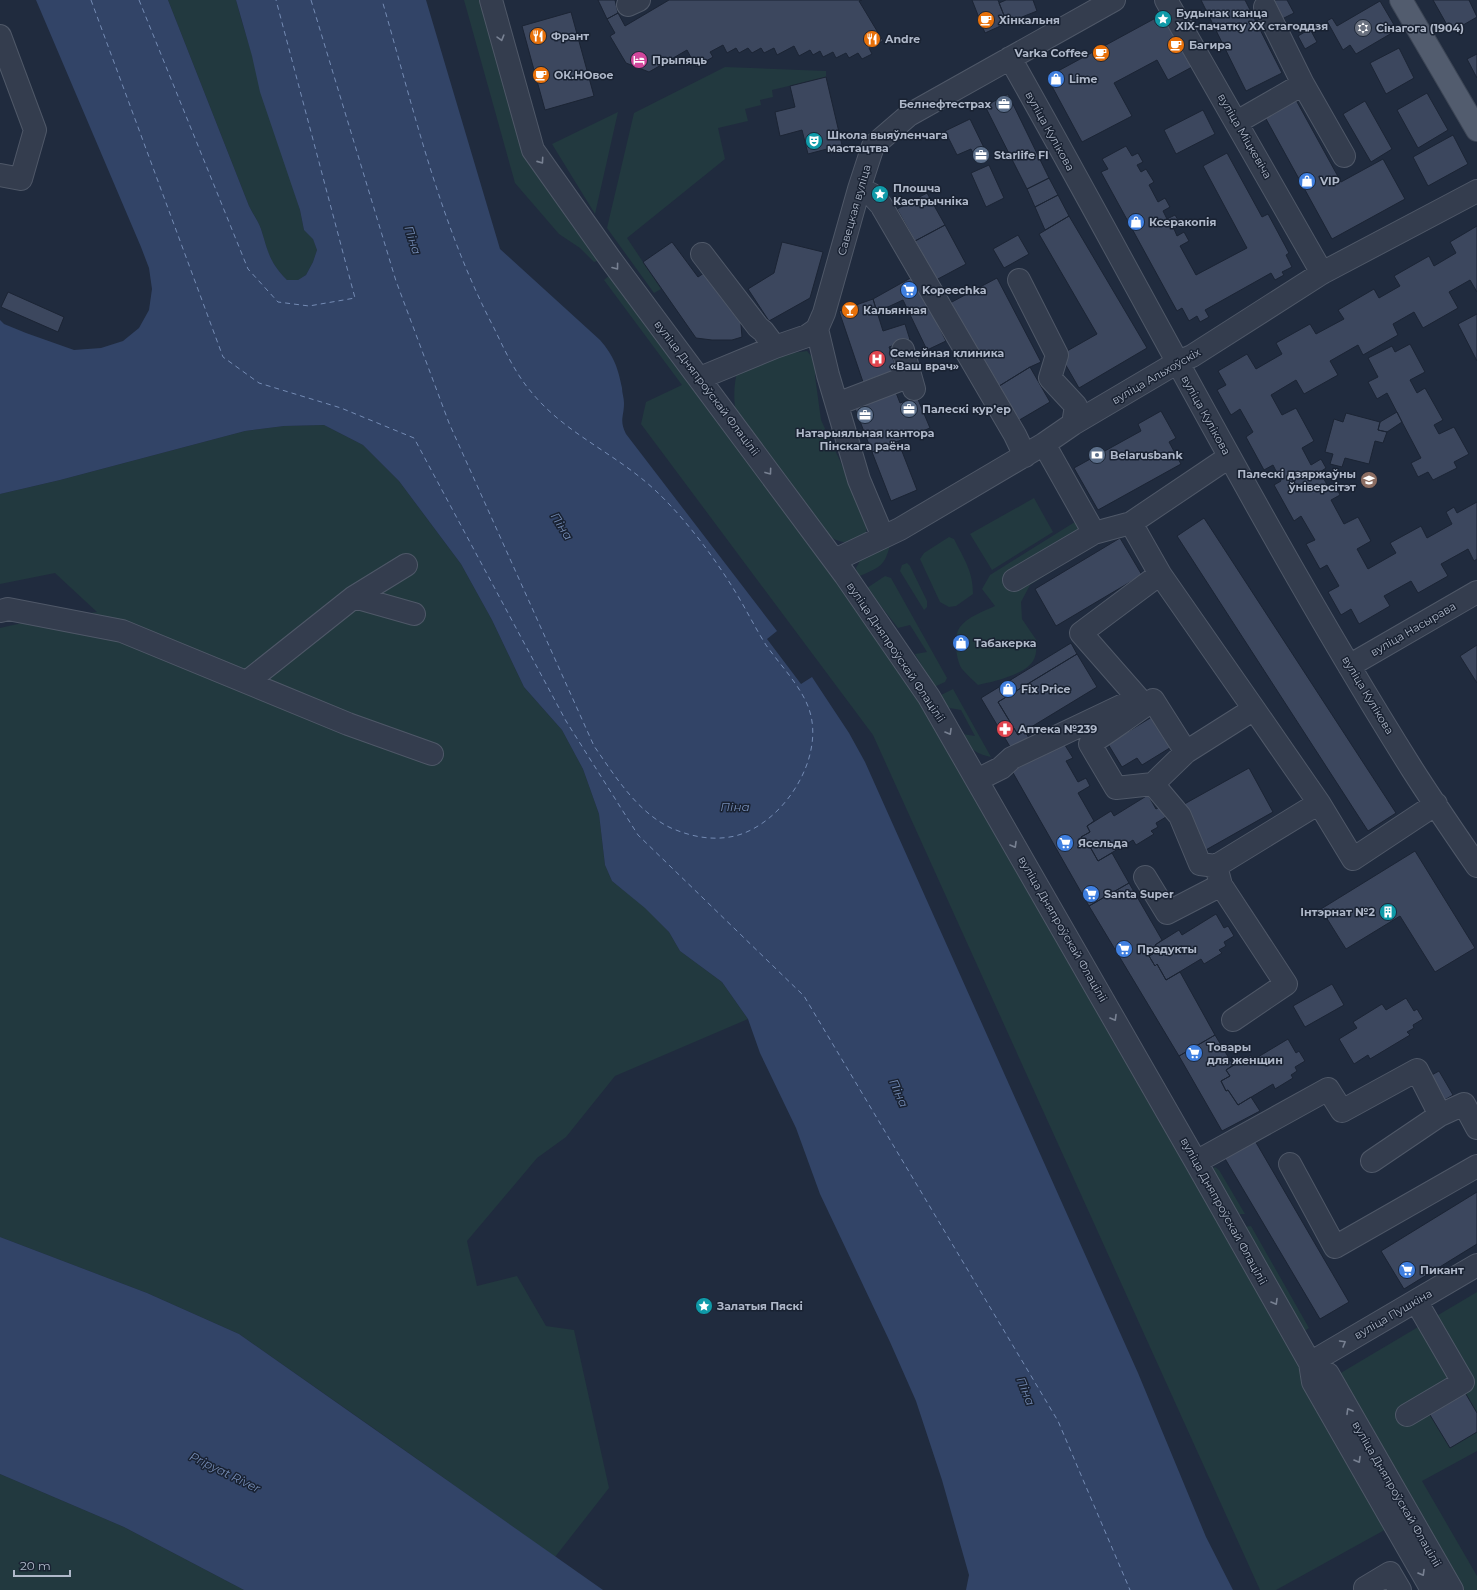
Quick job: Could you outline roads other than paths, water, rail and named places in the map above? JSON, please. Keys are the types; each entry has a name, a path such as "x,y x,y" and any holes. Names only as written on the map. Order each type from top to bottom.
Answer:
{"main road":[{"path":"1401,0 1477,130"}],"street":[{"name":"вуліца Дняпроўскай Флаціліі","path":"491,0 533,150 611,260 835,560 929,697 1310,1363 1313,1382 1432,1590"},
{"name":"Савецкая вуліца","path":"817,329 824,314 859,188 873,146 909,115 1114,0"},
{"name":"вуліца Міцкевіча","path":"1166,0 1322,273"},
{"path":"1265,7 1303,84 1344,156"},
{"path":"0,36 35,130 21,179 0,175"},
{"name":"вуліца Кулікова","path":"1010,58 1229,457 1349,666 1477,866"},
{"path":"1237,122 1303,84"},
{"path":"859,188 871,194 881,206 1015,435 1025,456"},
{"name":"вуліца Альхоўскіх","path":"835,560 900,529 1025,456 1073,424 1178,362 1192,356 1322,273 1477,191"},
{"path":"702,254 775,347"},
{"path":"1019,280 1056,355 1050,378 1076,406 1073,424"},
{"path":"700,378 775,347 807,336 817,329 859,480 883,537"},
{"path":"837,404 912,383 903,350"},
{"path":"1044,444 1094,533"},
{"path":"1014,580 1094,533 1131,523 1229,457"},
{"path":"1131,523 1160,574 1319,803 1353,859 1436,804"},
{"path":"247,682 354,597 406,565"},
{"path":"1138,698 1081,633 1160,574"},
{"name":"вуліца Насырава","path":"1349,666 1477,592"},
{"path":"354,597 414,614"},
{"path":"0,611 8,609 122,631 348,724 432,754"},
{"path":"977,780 1001,768 1012,758 1138,698"},
{"path":"1122,722 1138,698"},
{"path":"1186,752 1153,700 1090,744 1116,788 1152,784 1186,752 1254,710"},
{"path":"1152,784 1180,816 1200,864 1218,875 1286,984 1234,1020"},
{"path":"1145,877 1167,913 1319,803"},
{"path":"1196,1162 1328,1089 1342,1111 1417,1070 1440,1115"},
{"path":"1372,1161 1440,1115 1464,1104 1477,1128"},
{"path":"1290,1164 1336,1247 1477,1166"},
{"name":"вуліца Пушкіна","path":"1310,1363 1477,1265"},
{"path":"1407,1415 1470,1380 1416,1301"},
{"name":"вуліца Дняпроўскай Флаціліі","path":"1310,1363 1328,1374 1452,1590"},
{"path":"1365,1588 1390,1573 1400,1590"}],"water":[{"name":"Піна","path":"36,0 168,0 249,206 261,229 270,256 276,268 287,280 298,280 306,275 317,250 313,239 304,230 300,210 260,92 252,56 236,0 426,0 500,249 600,340 609,351 615,362 622,388 624,403 622,422 626,434 777,631 767,639 801,684 812,677 849,733 865,762 1138,1373 1206,1537 1233,1590 966,1590 969,1575 942,1480 916,1401 890,1342 820,1194 796,1128 760,1053 748,1019 722,982 680,951 669,932 645,908 612,881 605,865 599,814 583,769 562,730 524,687 492,620 461,564 399,481 363,445 324,425 284,426 245,431 60,480 0,494 0,320 4,324 26,333 74,350 101,348 123,341 139,328 149,310 152,289 149,268 141,247"},
{"name":"Pripyat River","path":"0,1237 147,1293 239,1334 603,1590 244,1590 124,1527 0,1474"}],"place":[{"name":"Будынак канца XIX-пачатку XX стагоддзя","path":"1163,19"},
{"name":"Хінкальня","path":"986,20"},
{"name":"Сінагога (1904)","path":"1363,28"},
{"name":"Франт","path":"538,36"},
{"name":"Andre","path":"872,39"},
{"name":"Багира","path":"1176,45"},
{"name":"Varka Coffee","path":"1101,53"},
{"name":"Прыпяць","path":"639,60"},
{"name":"ОК.НОвое","path":"541,75"},
{"name":"Lime","path":"1056,79"},
{"name":"Белнефтестрах","path":"1004,104"},
{"name":"Школа выяўленчага мастацтва","path":"814,141"},
{"name":"Starlife FI","path":"981,155"},
{"name":"VIP","path":"1307,181"},
{"name":"Плошча Кастрычніка","path":"880,194"},
{"name":"Ксеракопія","path":"1136,222"},
{"name":"Kopeechka","path":"909,290"},
{"name":"Кальянная","path":"850,310"},
{"name":"Семейная клиника «Ваш врач»","path":"877,359"},
{"name":"Палескі курʼер","path":"909,409"},
{"name":"Натарыяльная кантора Пінскага раёна","path":"865,415"},
{"name":"Belarusbank","path":"1097,455"},
{"name":"Палескі дзяржаўны ўніверсітэт","path":"1369,480"},
{"name":"Табакерка","path":"961,643"},
{"name":"Fix Price","path":"1008,689"},
{"name":"Аптека №239","path":"1005,729"},
{"name":"Ясельда","path":"1065,843"},
{"name":"Santa Super","path":"1091,894"},
{"name":"Інтэрнат №2","path":"1388,912"},
{"name":"Прадукты","path":"1124,949"},
{"name":"Товары для женщин","path":"1194,1053"},
{"name":"Пикант","path":"1407,1270"},
{"name":"Залатыя Пяскі","path":"704,1306"}]}
